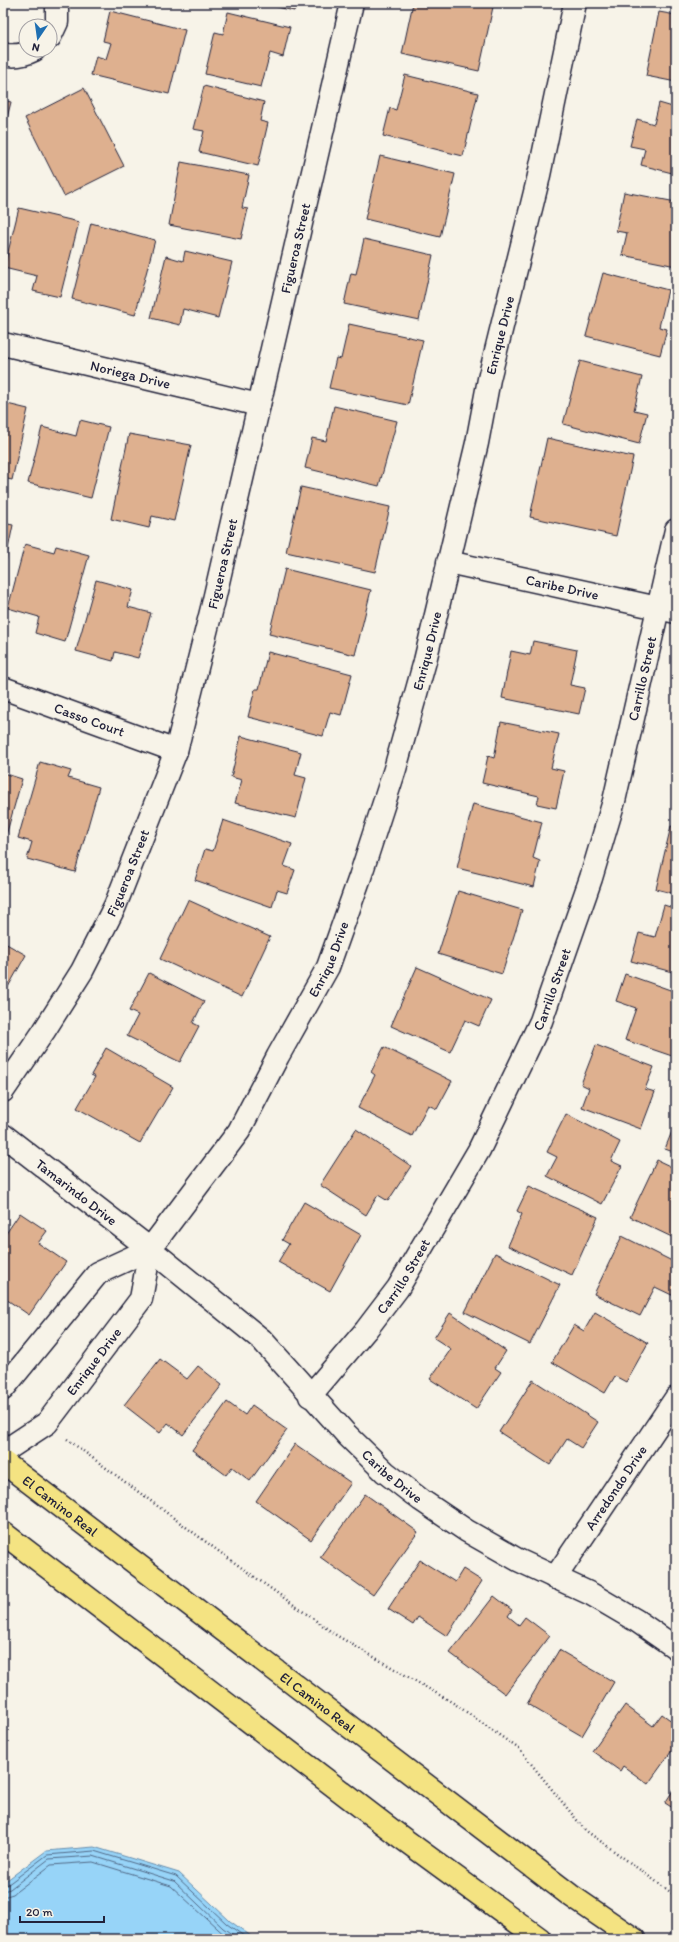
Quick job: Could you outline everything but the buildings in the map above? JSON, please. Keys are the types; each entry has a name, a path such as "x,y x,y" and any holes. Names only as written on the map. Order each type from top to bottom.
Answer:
{"main road":[{"name":"El Camino Real","path":"3,1462 570,1895 634,1939"},
{"path":"3,1533 395,1833 540,1939"}],"street":[{"path":"57,3 57,18"},
{"name":"Figueroa Street","path":"3,1091 44,1031 82,971 115,906 176,751 193,688 352,3"},
{"name":"Enrique Drive","path":"3,1452 47,1423 142,1299 150,1249 239,1130 278,1056 328,967 360,877 395,769 425,661 477,443 489,379 538,180 576,3"},
{"path":"3,54 10,56 18,55"},
{"name":"Noriega Drive","path":"3,344 259,405"},
{"name":"Carrillo Street","path":"310,1396 366,1330 398,1288 479,1150 541,1021 591,878 667,610 676,530"},
{"name":"Caribe Drive","path":"448,562 667,610"},
{"name":"Casso Court","path":"3,688 176,751"},
{"name":"Tamarindo Drive","path":"3,1135 150,1249"},
{"name":"Enrique Drive","path":"3,1389 98,1273 150,1249"},
{"name":"Caribe Drive","path":"150,1249 262,1340 310,1396 347,1435 385,1472 421,1500 467,1531 518,1560 591,1594 637,1621 676,1648"},
{"name":"Arredondo Drive","path":"555,1578 676,1398"}],"path":[{"path":"47,1423 221,1553 336,1635 455,1704 519,1749 585,1830 676,1896"}],"water":[{"path":"94,1847 179,1873 230,1921 255,1939 3,1939 3,1883 46,1851"}]}
